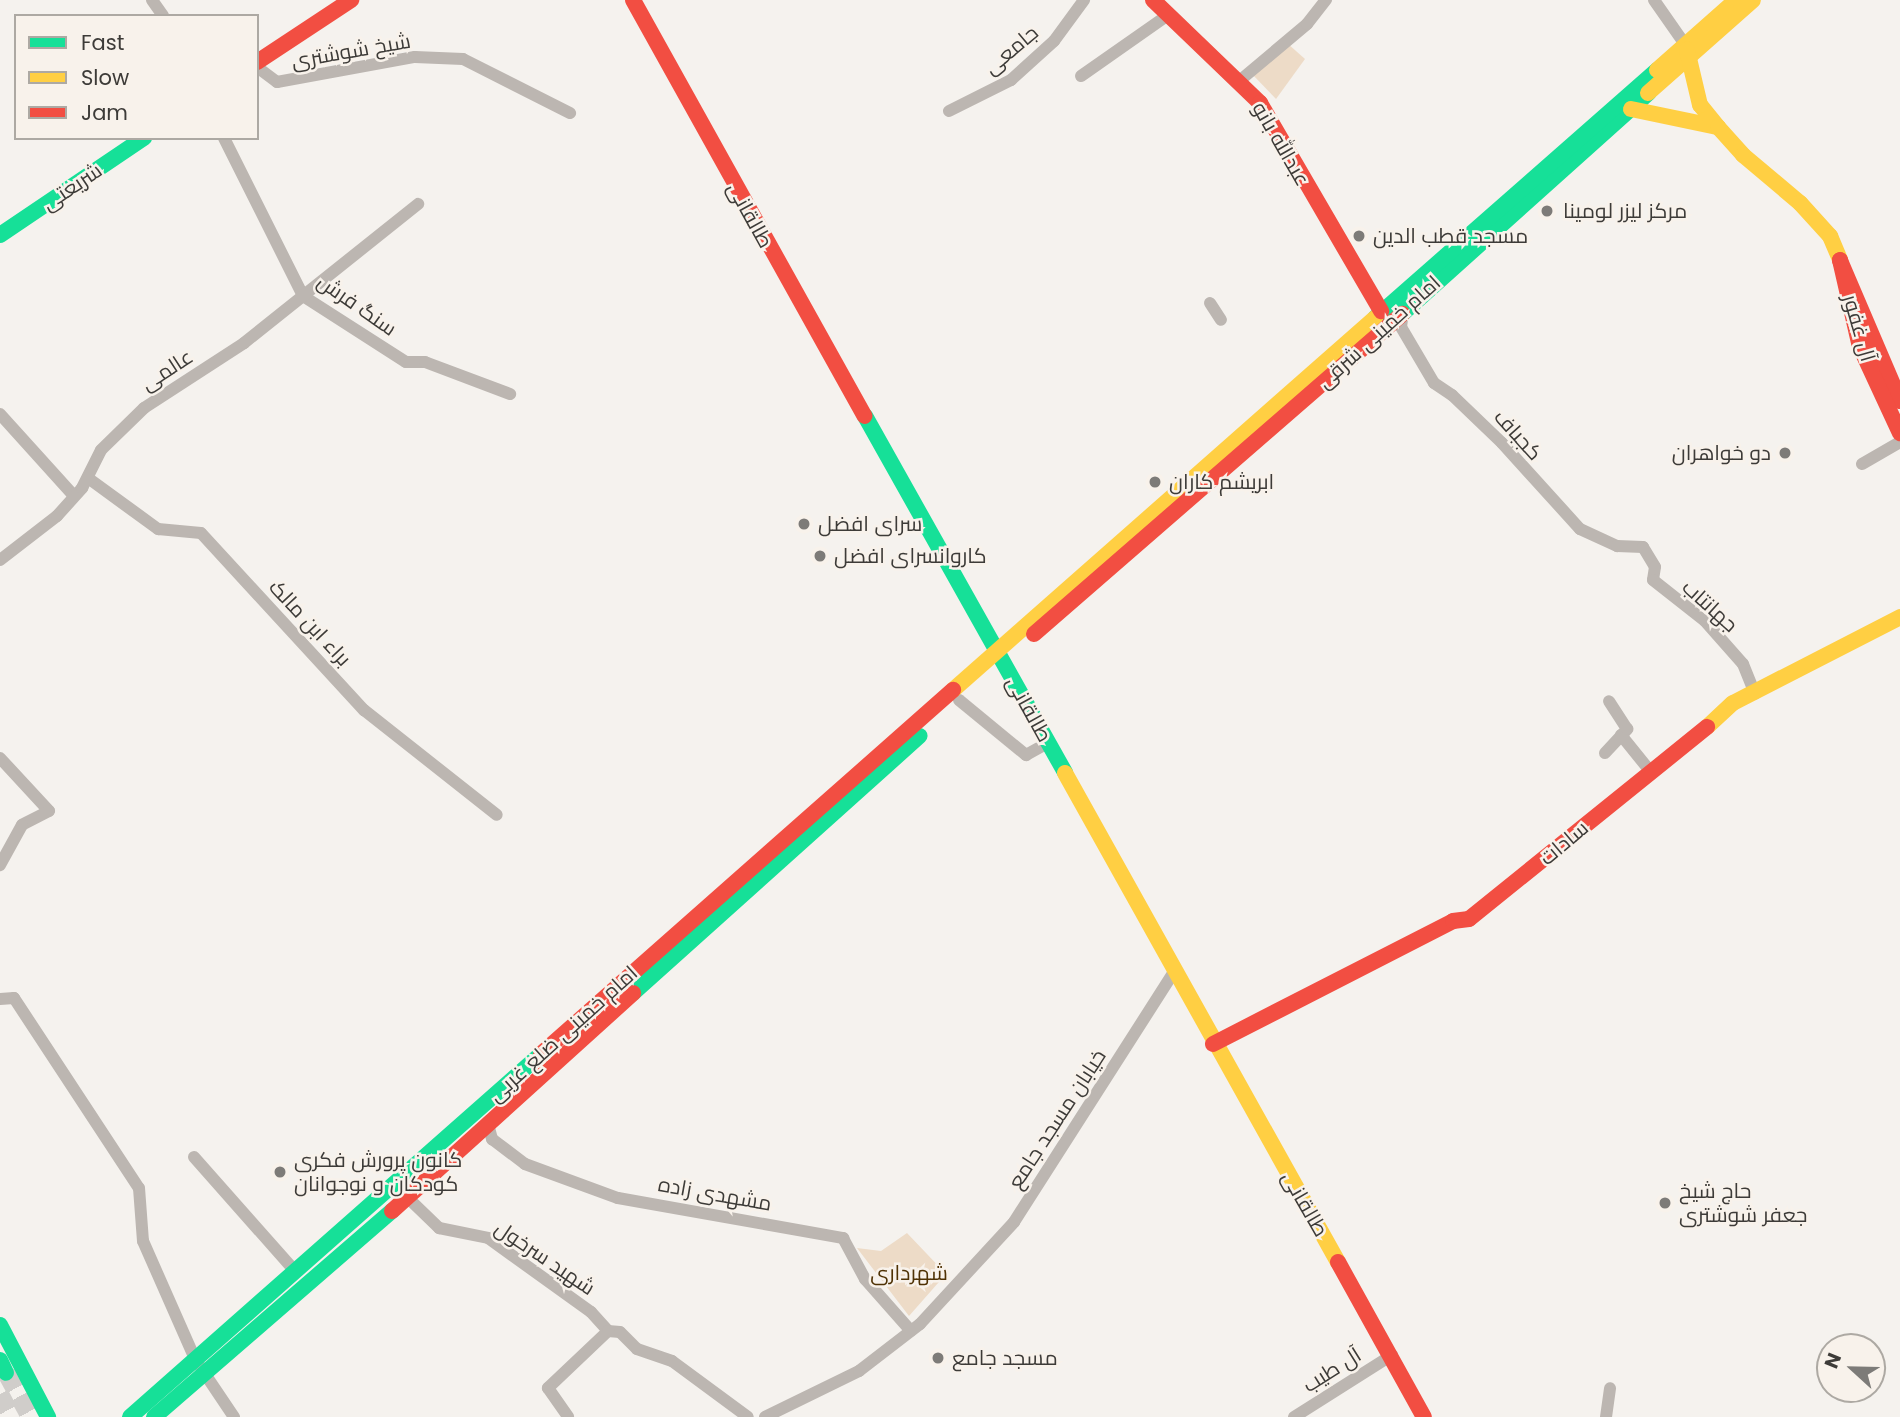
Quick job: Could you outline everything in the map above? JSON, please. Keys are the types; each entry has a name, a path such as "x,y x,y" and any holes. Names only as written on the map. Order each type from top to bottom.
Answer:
{"main road":[{"path":"259,63 351,0"},
{"name":"طالقانی","path":"633,0 1213,1044 1392,1355 1424,1417"},
{"name":"عبدالله بانو","path":"1153,0 1260,103 1385,317"},
{"name":"امام خمینی شرقی","path":"1385,317 1403,310 1631,109 1737,0"},
{"name":"امام خمینی شرقی","path":"999,656 1185,508 1385,317 1687,50 1753,0"},
{"name":"آل غفور","path":"1687,50 1700,105 1743,155 1800,202 1830,236 1900,401"},
{"path":"1631,109 1718,127"},
{"name":"شریعتی","path":"0,236 141,140"},
{"name":"آل غفور","path":"1840,260 1860,347 1900,433"},
{"name":"سادات","path":"1213,1044 1441,927 1469,919 1650,771 1683,750 1733,704 1900,617"},
{"name":"امام خمینی ضلع غربی","path":"154,1417 407,1197 959,700 999,656"},
{"name":"امام خمینی ضلع غربی","path":"130,1417 476,1111 999,656"},
{"path":"476,1111 488,1124"},
{"path":"0,1325 47,1416"}],"street":[{"name":"جامعی","path":"949,110 1011,80 1054,41 1084,0"},
{"path":"1238,82 1307,24 1326,0"},
{"path":"1654,0 1687,50"},
{"path":"1082,76 1168,15"},
{"name":"شیخ شوشتری","path":"259,66 277,82 415,57 463,59 570,113"},
{"name":"سنگ فرش","path":"225,140 303,296 406,362 425,362 510,394"},
{"name":"عالمی","path":"0,560 57,516 88,478 101,450 144,408 244,343 418,204"},
{"path":"1210,303 1220,320"},
{"name":"کجباف","path":"1403,310 1401,327 1434,383 1452,395 1502,443 1580,529 1617,546 1643,547"},
{"path":"0,414 74,496"},
{"path":"1861,464 1900,442"},
{"name":"براء ابن مالک","path":"88,478 158,529 201,533 364,710 497,815"},
{"name":"جهانتاب","path":"1643,547 1655,566 1653,580 1705,621 1743,664 1755,694"},
{"path":"959,700 1026,755 1042,746"},
{"path":"1605,752 1627,729 1609,701"},
{"path":"1621,736 1650,771"},
{"path":"0,758 49,811 22,825 0,865"},
{"name":"خیابان مسجد جامع","path":"911,1331 1014,1222 1174,972"},
{"path":"0,999 14,998 139,1188 142,1241 195,1359 234,1417"},
{"name":"مشهدی زاده","path":"488,1124 492,1139 525,1164 618,1198 843,1238 865,1279 911,1331"},
{"path":"194,1157 295,1271"},
{"name":"شهید سرخول","path":"407,1197 439,1227 488,1238 591,1311 608,1331"},
{"path":"568,1417 548,1388 608,1331 620,1332 637,1349 672,1361 748,1417"},
{"path":"765,1417 859,1371 911,1331"},
{"name":"آل طیب","path":"1294,1417 1392,1355"},
{"path":"1606,1417 1610,1388"}],"green space":[{"path":"1287,43 1305,59 1276,99 1251,73"},
{"name":"شهرداری","path":"907,1233 946,1274 909,1316 857,1248 881,1251"}],"tunnel":[{"path":"6,1373 30,1417"},
{"path":"0,1394 12,1417"}],"traffic: fast":[{"path":"1375,318 1657,70"},
{"path":"1402,314 1648,93"},
{"path":"0,235 141,140"},
{"path":"865,416 1065,773"},
{"path":"633,993 919,736"},
{"path":"130,1417 541,1054"},
{"path":"154,1417 392,1211"},
{"path":"0,1325 48,1417"},
{"path":"0,1360 6,1373"}],"traffic: slow":[{"path":"1657,70 1736,0"},
{"path":"1648,93 1753,0"},
{"path":"1631,109 1718,127 1700,105 1687,50"},
{"path":"1718,127 1743,155 1800,203 1830,236 1840,260"},
{"path":"953,690 1375,318"},
{"path":"1707,727 1733,703 1900,617"},
{"path":"1065,773 1338,1262"}],"traffic: jam":[{"path":"259,61 351,0"},
{"path":"633,0 865,416"},
{"path":"1153,0 1260,103 1381,311"},
{"path":"1900,401 1840,260 1860,347 1900,433"},
{"path":"1034,634 1402,314"},
{"path":"541,1054 953,690"},
{"path":"1213,1044 1453,921 1469,919 1707,727"},
{"path":"392,1211 633,993"},
{"path":"1338,1262 1424,1417"}],"place":[{"name":"مرکز لیزر لومینا","path":"1547,211"},
{"name":"مسجد قطب الدین","path":"1359,236"},
{"name":"دو خواهران","path":"1785,453"},
{"name":"ابریشم کاران","path":"1155,482"},
{"name":"سرای افضل","path":"804,524"},
{"name":"کاروانسرای افضل","path":"820,556"},
{"name":"کانون پرورش فکری کودکان و نوجوانان","path":"280,1172"},
{"name":"حاج شیخ جعفر شوشتری","path":"1665,1203"},
{"name":"مسجد جامع","path":"938,1358"}]}
